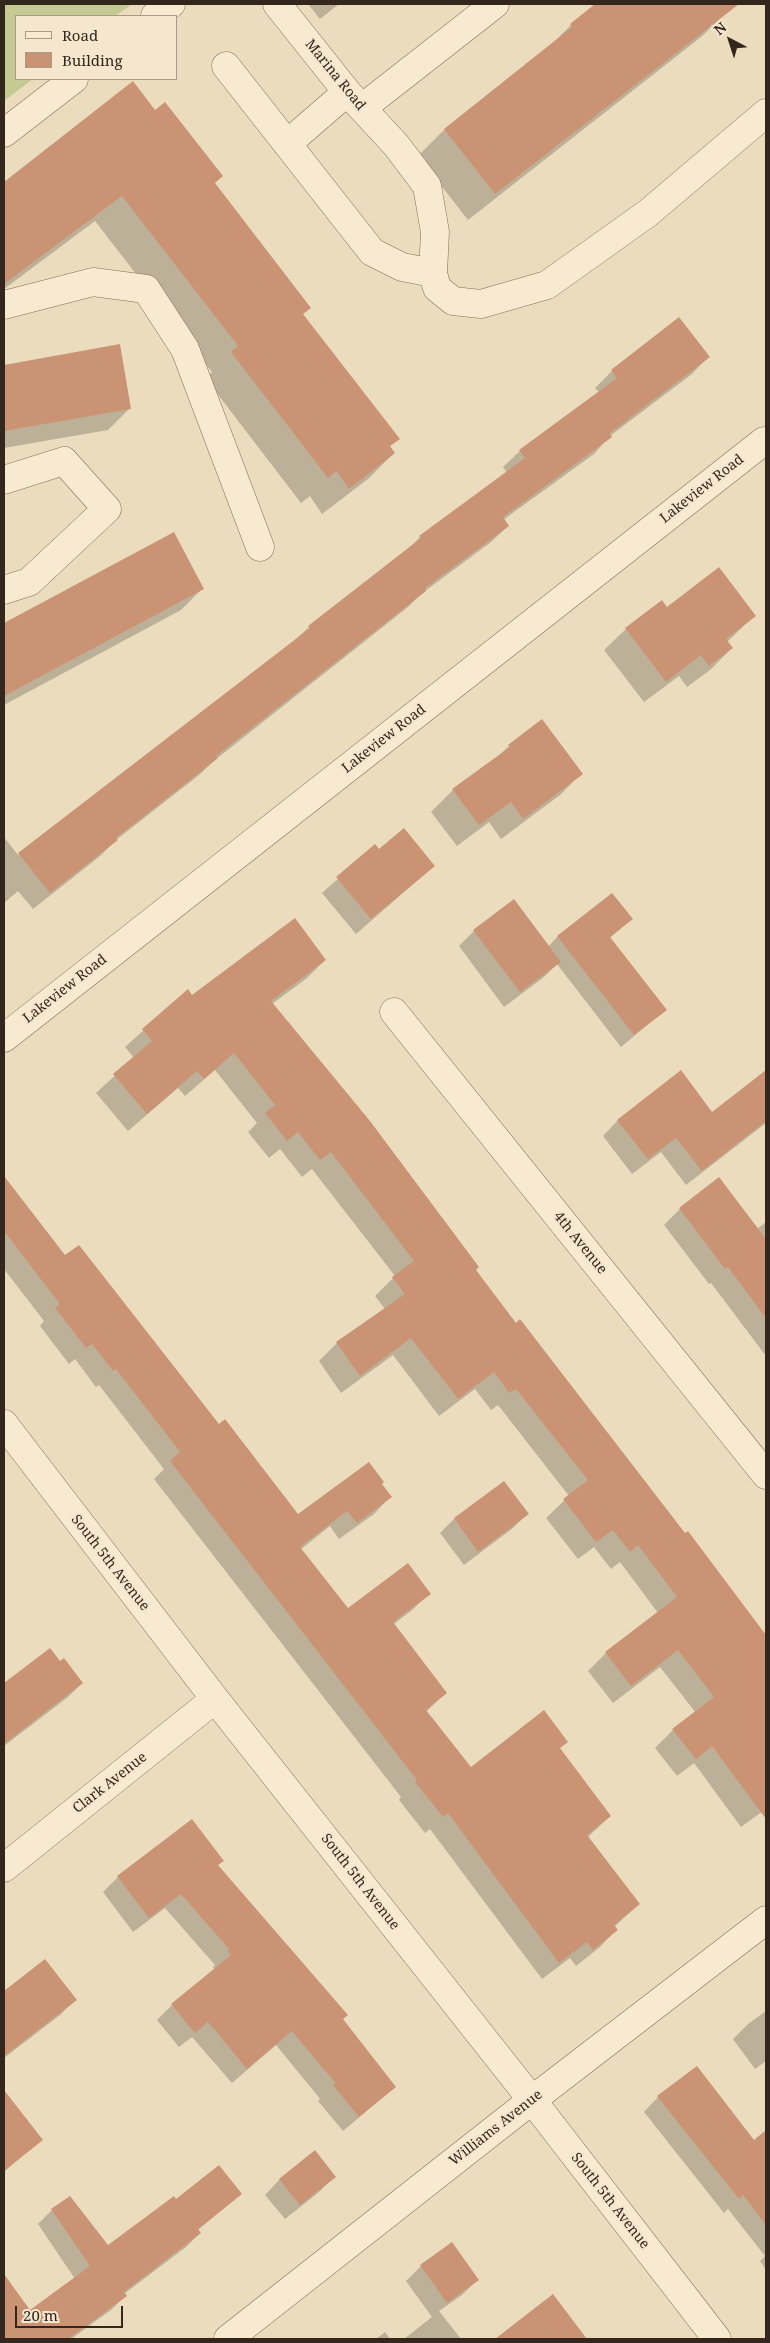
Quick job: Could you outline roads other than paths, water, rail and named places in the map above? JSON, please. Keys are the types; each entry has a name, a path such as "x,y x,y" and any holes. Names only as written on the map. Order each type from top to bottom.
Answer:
{"street":[{"path":"156,15 171,4"},
{"name":"Marina Road","path":"277,4 354,100 396,144 427,186 434,232 433,273"},
{"path":"287,144 495,4"},
{"path":"226,66 372,252 402,267 433,273 437,288 454,300 482,304 547,285 648,213 766,113"},
{"path":"4,133 73,80"},
{"path":"4,305 93,282 146,289 185,349 260,547"},
{"name":"Lakeview Road","path":"4,1038 765,443"},
{"path":"4,480 64,461 107,510 29,582 4,590"},
{"name":"4th Avenue","path":"394,1012 766,1475"},
{"name":"South 5th Avenue","path":"4,1424 216,1699 532,2100 717,2339"},
{"name":"Clark Avenue","path":"4,1868 216,1699"},
{"name":"Williams Avenue","path":"228,2339 532,2100 766,1920"}]}
